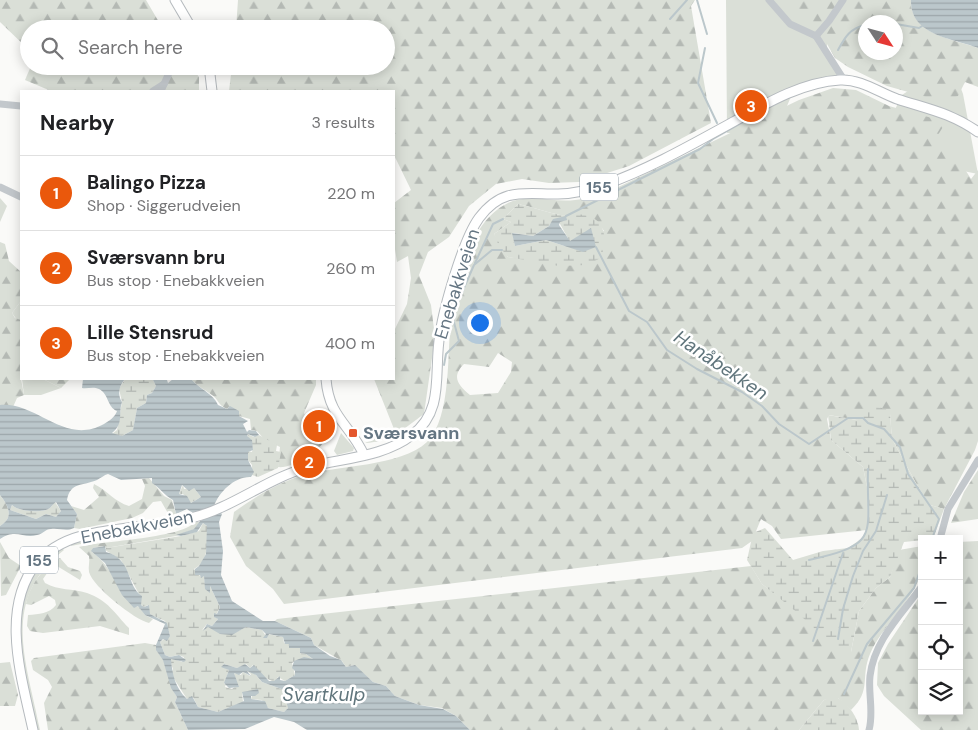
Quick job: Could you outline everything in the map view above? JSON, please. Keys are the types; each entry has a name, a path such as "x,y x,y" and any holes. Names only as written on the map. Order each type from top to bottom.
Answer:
{"main road":[{"path":"175,0 187,20"},
{"path":"210,75 212,90"},
{"name":"Enebakkveien","path":"32,730 13,646 11,625 16,595 31,568 56,547 78,537 179,520 213,511 295,472 364,455 405,440 421,427 431,412 437,391 438,341 445,313 472,231 480,216 491,205 512,194 567,194 606,184 657,162 776,95 818,84 844,80 856,81 897,99 945,113 978,132"},
{"path":"326,380 330,400 336,415 364,455"}],"street":[{"path":"769,0 790,24 816,36 844,80"},
{"path":"816,36 843,0"},
{"path":"163,88 168,75"},
{"path":"0,104 20,106"},
{"path":"0,187 20,197"},
{"path":"941,535 948,510 959,488 978,460"},
{"path":"869,730 870,678 876,653 884,637 918,591"}],"green space":[{"path":"0,0 146,0 158,20 20,20 20,41 0,22"},
{"path":"238,0 695,0 691,6 711,123 629,166 579,182 549,183 522,179 496,184 469,206 449,237 428,252 419,275 431,305 435,337 424,414 390,437 365,443 394,429 374,380 395,380 395,329 407,304 411,278 408,256 397,262 395,249 395,202 411,190 395,157 395,90 229,90 231,75 395,75 395,20 237,20"},
{"path":"726,0 870,0 827,41 827,57 847,77 792,94 787,106 796,133 727,133"},
{"path":"777,0 911,0 913,12 925,28 935,34 978,48 978,87 965,82 958,96 945,101 887,86 848,67 835,58 823,37"},
{"path":"27,75 198,75 199,90 49,90 25,80"},
{"path":"929,77 960,86 978,174 874,153 902,95"},
{"path":"833,88 856,90 889,106 946,122 933,143 966,171 971,179 978,170 978,441 944,509 930,505 917,485 892,439 890,414 857,420 829,415 827,419 831,440 863,467 868,492 867,530 781,539 772,526 761,519 752,541 742,548 284,604 273,589 246,566 230,537 234,512 250,501 295,478 318,472 385,461 401,456 427,442 435,431 445,400 451,317 459,284 475,238 488,218 497,210 516,200 532,198 567,201 588,198 608,192 799,100","holes":["518,204 560,215 589,217 599,224 604,231 531,260 508,257 494,234 511,222 503,219","498,353 512,362 511,372 498,393 470,395 459,384 457,377 460,369 464,364 489,367"]},
{"path":"0,198 7,206 0,222"},
{"path":"518,204 560,215 581,214 592,217 601,226 603,231 604,244 601,258 586,265 559,266 508,257 499,246 494,234 511,222 503,219","holes":["554,219 559,222 570,242 576,238 583,252 546,240 515,246 513,233 533,236 549,226"]},
{"path":"0,242 5,244 9,261 20,271 20,302 12,313 15,318 20,320 20,380 24,395 17,398 13,407 0,405"},
{"path":"20,302 20,320 17,320 12,313"},
{"path":"22,380 45,380 61,388 41,395 24,395"},
{"path":"45,380 69,380 61,388"},
{"path":"124,380 153,380 156,386 152,393 147,395 146,403 137,408 133,430 122,436 112,434 117,430 122,402 119,389"},
{"path":"192,380 316,380 316,385 304,413 308,422 325,436 324,442 314,453 299,462 278,467 280,447 264,439 257,431 251,430 250,419 239,416 229,407 227,409"},
{"path":"873,406 886,409 890,414 892,439 917,485 930,505 944,509 934,535 918,535 918,541 904,542 890,577 876,588 859,611 851,652 843,657 799,614 762,584 747,560 753,533 765,528 793,560 823,551 848,548 861,539 867,530 868,492 863,467 831,440 828,415 857,420"},
{"path":"341,433 354,448 353,451 337,455 334,451"},
{"path":"248,434 254,437 259,435 277,445 276,451 281,452 278,468 258,477 252,475 252,465 248,460 248,451 252,452 253,447 247,437"},
{"path":"978,470 978,519 951,523 964,492"},
{"path":"149,478 164,496 172,500 176,514 169,515 161,501 153,502 143,513 132,518 80,529 74,528 77,514 71,506 84,510 99,497 93,488 94,484 129,506 142,499 145,486 142,479"},
{"path":"183,485 184,489 194,488 201,497 191,503 183,494 179,494"},
{"path":"0,495 6,503 9,516 0,526"},
{"path":"55,502 61,511 56,517 46,514 36,519 10,510 12,505 24,510 41,511 50,508"},
{"path":"195,521 199,522 197,528 176,536 106,548 103,546 93,548 92,552 105,564 128,600 134,607 139,606 145,615 153,619 149,623 125,610 98,586 89,572 89,556 79,547 160,535 189,527"},
{"path":"203,523 207,526 207,550 203,561 194,569 201,577 204,576 205,584 209,588 210,586 220,607 215,617 218,619 212,626 207,624 202,630 208,626 227,634 246,627 262,630 267,638 268,634 283,637 284,643 289,644 289,648 300,648 302,652 300,653 306,654 313,659 294,661 292,663 295,675 285,681 278,677 275,681 268,679 253,665 250,668 246,664 237,668 224,664 222,666 229,670 224,684 226,684 225,687 232,689 236,686 238,687 234,673 241,675 243,672 250,676 251,674 247,671 255,674 262,682 287,691 288,708 284,712 268,708 262,700 251,699 252,696 249,692 242,693 243,702 218,712 198,707 193,697 187,699 171,674 173,669 170,661 172,658 182,662 184,657 165,655 160,642 170,635 165,621 149,614 148,605 144,607 141,605 141,598 121,560 105,550 106,548 181,536 199,531"},
{"path":"105,534 130,534 71,546 72,542"},
{"path":"978,541 978,730 921,730 884,696 877,685 878,663 888,644 918,599 918,715 963,715 963,542"},
{"path":"0,542 9,558 21,566 6,595 1,596"},
{"path":"918,547 918,582 882,633 870,654 867,662 864,690 861,696 851,710 838,698 824,700 799,730 470,730 456,716 442,708 419,705 395,696 386,686 373,682 354,665 346,667 342,661 314,645 311,638 275,621 277,619 751,566 762,584 851,652 859,611 876,588 890,577 899,550"},
{"path":"62,548 64,550 44,569 31,589 25,610 23,632 25,655 40,730 35,730 21,656 20,630 23,605 30,582 43,563"},
{"path":"60,558 68,567 80,571 82,575 80,580 57,566 50,569 43,579 45,583 55,587 87,593 100,599 129,628 129,635 100,626 43,633 30,631 27,626 28,615 47,612 56,605 55,600 49,596 31,605 26,604 28,597 38,577 48,566"},
{"path":"145,643 156,645 157,651 163,659 172,688 177,697 175,702 188,730 48,730 44,703 52,687 48,680 33,670 31,661 34,658"},
{"path":"10,662 18,695 15,706 0,706 0,663"},
{"path":"834,696 851,710 859,730 799,730 824,700"}],"water":[{"path":"911,0 978,0 978,48 935,34 925,28 913,12"},
{"path":"566,216 567,220 560,222 559,225 570,241 591,228 596,247 583,252 546,240 515,246 512,233 533,236 549,226 553,219"},
{"name":"Svartkulp","path":"83,380 124,380 119,390 122,402 119,422 116,430 112,433 122,436 133,430 137,408 146,403 147,395 152,393 156,386 153,380 167,380 168,383 172,380 192,380 213,397 218,405 227,409 230,406 239,411 239,416 248,421 243,424 247,432 249,430 256,431 259,435 255,437 248,434 247,436 252,440 253,450 248,452 248,460 254,472 251,477 239,479 228,486 214,506 222,514 219,522 223,551 221,575 232,601 263,621 275,621 311,638 314,645 330,656 341,660 346,667 355,665 373,682 386,686 395,696 419,705 443,709 456,716 470,730 307,730 294,722 274,717 245,729 188,730 175,702 177,697 171,688 163,660 156,650 156,645 165,624 145,615 138,606 134,608 122,595 105,563 91,551 93,548 105,546 106,552 115,555 121,560 133,586 142,596 141,605 144,607 149,605 150,614 167,623 170,636 167,641 163,639 160,642 165,655 170,657 179,655 186,660 184,662 171,659 173,675 183,695 187,699 192,696 198,707 218,712 244,701 242,692 258,689 259,693 251,696 251,699 265,701 268,708 284,712 288,708 285,697 287,691 262,682 256,675 247,671 251,676 243,672 239,675 234,673 239,687 229,688 224,683 229,670 221,667 224,664 237,668 245,664 250,668 254,665 269,681 274,681 280,676 280,680 285,681 295,675 295,671 292,668 294,661 304,657 313,659 306,654 300,653 300,648 289,648 289,644 285,644 283,637 269,634 267,638 263,638 266,634 262,630 246,627 232,635 220,634 208,627 203,631 207,624 212,626 218,619 214,617 214,613 217,614 220,607 210,586 210,593 205,589 204,576 201,578 200,575 195,575 195,569 206,554 207,526 203,523 197,532 181,536 176,535 194,529 200,521 211,516 192,513 187,509 176,514 173,500 152,483 152,478 121,480 108,474 97,480 74,487 67,500 77,514 74,528 68,530 49,529 32,536 11,534 0,539 0,526 9,516 9,512 6,503 0,495 0,405 14,406 27,410 64,427 76,430 90,429 110,420 117,411 111,407 105,394 95,388 82,388","holes":["182,485 189,491 194,488 201,497 191,503 187,496 179,494","56,502 61,511 56,517 46,514 36,519 10,510 12,505 24,510 41,511 50,508"]}],"waterway":[{"path":"670,19 687,0"},
{"path":"697,0 707,34"},
{"path":"903,25 919,28 922,26"},
{"path":"838,50 849,34 858,27"},
{"path":"705,48 698,83 717,123"},
{"path":"566,216 700,149 713,139 752,117"},
{"path":"475,263 493,224 503,219"},
{"name":"Hanåbekken","path":"596,247 629,311 647,322 667,350 697,369 742,392 762,406 779,424 809,444 848,418 863,418 868,423 884,429 900,447 908,474 939,519 933,535"},
{"path":"444,365 446,354 459,341 452,315 474,265 492,250 502,250"},
{"path":"809,560 833,554 849,548 860,541 865,533 868,522 868,469"},
{"path":"838,639 843,609 853,576 863,551 876,531 887,495"},
{"path":"813,641 843,553"},
{"name":"Hanåbekken","path":"844,694 867,644 914,588 918,576"}],"place":[{"name":"Lille Stensrud","path":"751,106"},
{"name":"Balingo Pizza","path":"319,426"},
{"name":"Sværsvann","path":"353,433"},
{"name":"Sværsvann bru","path":"309,462"}]}
